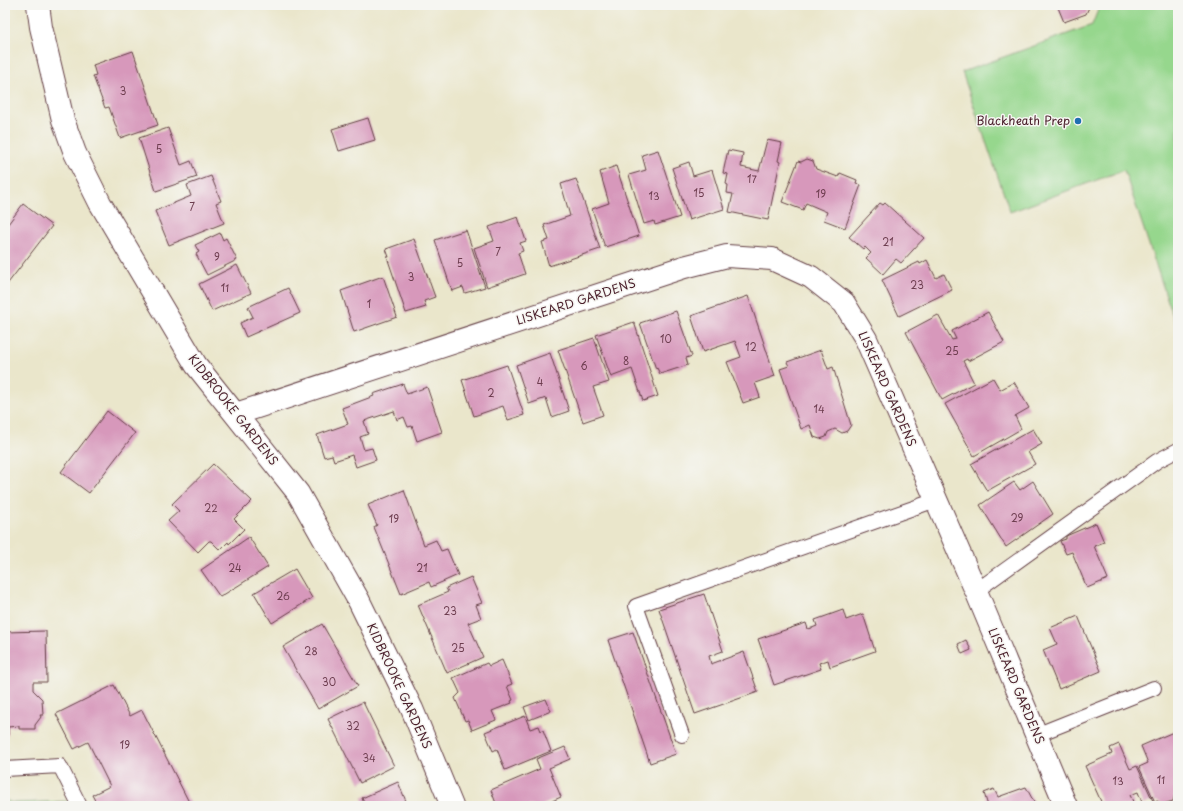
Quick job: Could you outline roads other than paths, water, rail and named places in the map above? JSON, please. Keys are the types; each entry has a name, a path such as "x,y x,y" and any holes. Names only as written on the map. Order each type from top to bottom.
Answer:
{"street":[{"name":"KIDBROOKE GARDENS","path":"38,5 41,27 63,120 75,153 100,203 196,365 298,493 359,601 412,708 452,806"},
{"name":"LISKEARD GARDENS","path":"236,414 684,266 727,256 772,259 811,276 844,303 866,339 976,592 1066,806"}],"lane":[{"path":"976,592 1158,461 1178,450"},
{"path":"682,735 636,606 936,500"},
{"path":"1036,735 1154,688"},
{"path":"5,769 60,766 80,806"}],"place":[{"name":"Blackheath Prep","path":"1078,121"}]}
